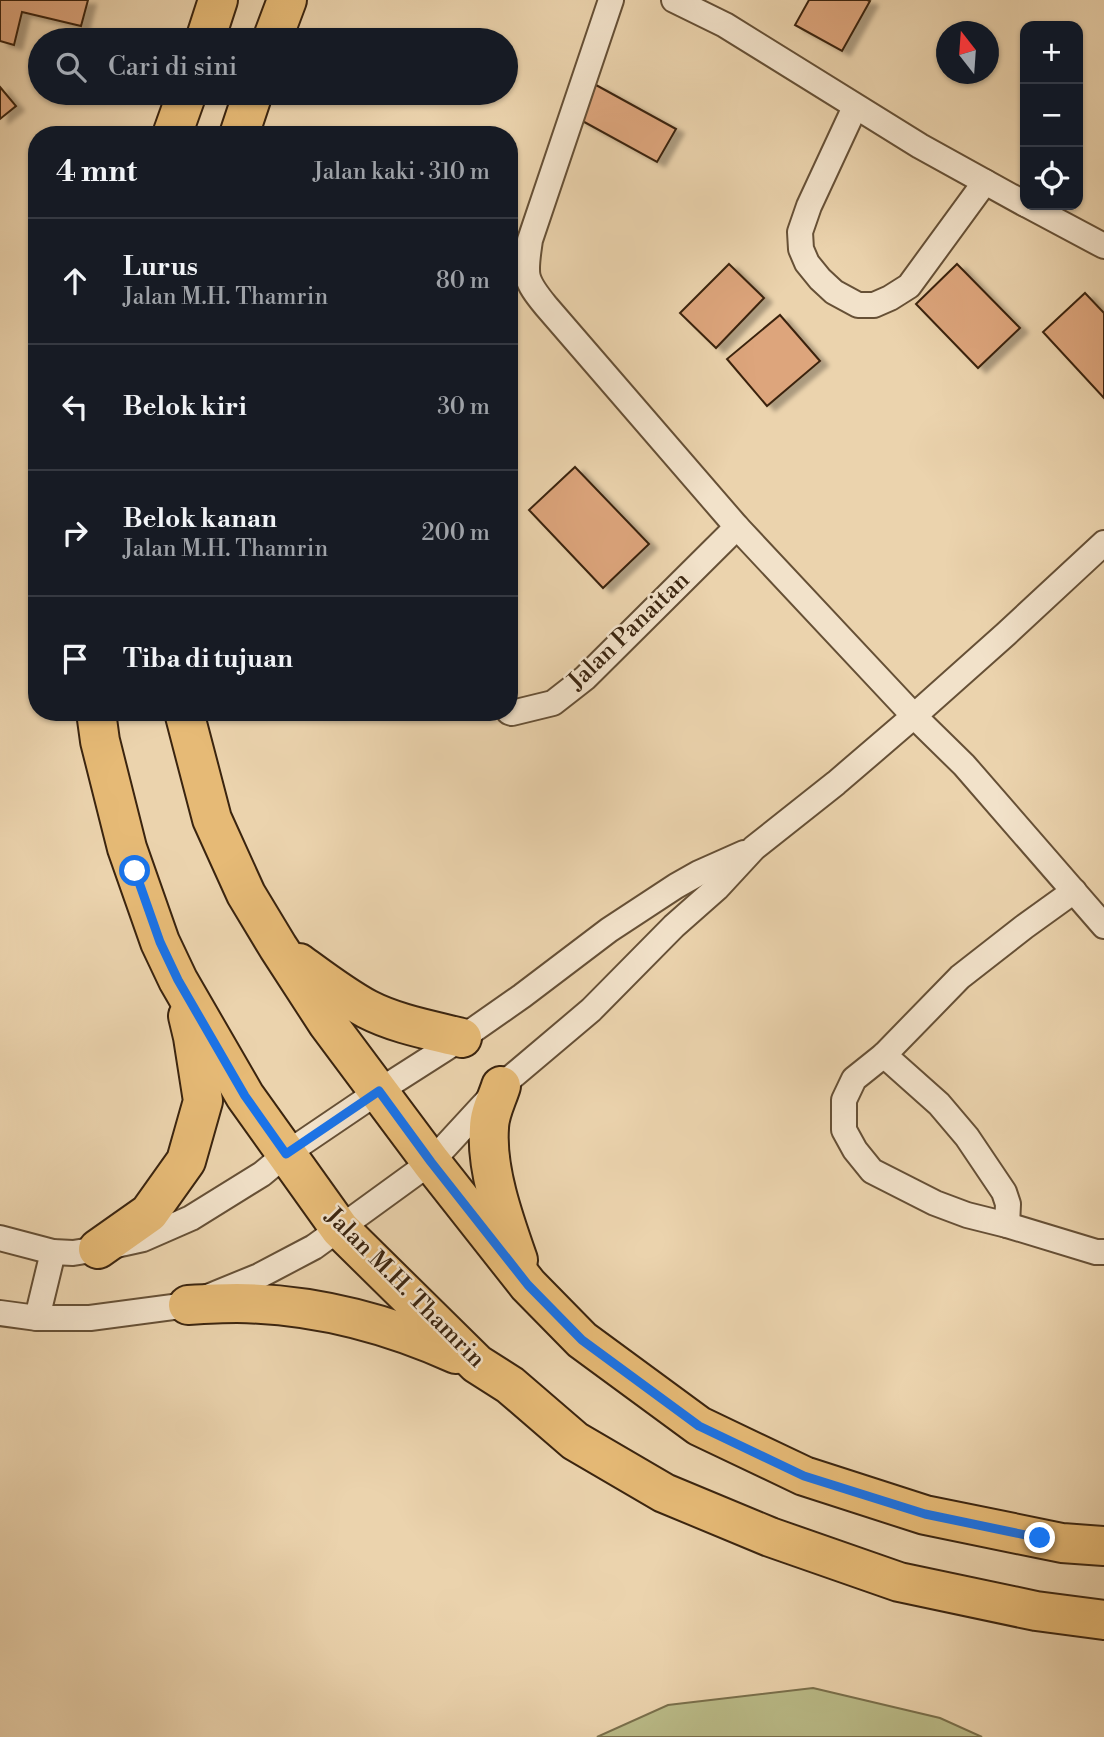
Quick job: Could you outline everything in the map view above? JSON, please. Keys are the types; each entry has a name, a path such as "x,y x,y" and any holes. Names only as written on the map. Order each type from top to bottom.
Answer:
{"main road":[{"path":"209,28 218,0"},
{"path":"276,28 287,0"},
{"path":"175,126 183,105"},
{"path":"242,126 249,105"},
{"name":"Jalan M.H. Thamrin","path":"97,721 127,848 160,942 178,980 245,1096 340,1229 477,1364 510,1385 575,1441 664,1493 770,1537 900,1582 1036,1611 1104,1620"},
{"path":"186,721 212,819 246,894 278,947 328,1024 431,1162 528,1285 582,1340 699,1426 804,1476 925,1514 1062,1542 1104,1546"},
{"path":"278,947 338,992 369,1010 412,1026 462,1038"},
{"path":"99,1250 149,1213 186,1161 203,1101 193,1037 178,980"},
{"path":"501,1086 488,1125 489,1151 508,1231 528,1285"},
{"path":"188,1305 238,1303 288,1306 337,1314 385,1326 432,1343 477,1364"}],"street":[{"path":"611,0 530,240 527,279 541,299 737,527 914,716 964,765 1104,926"},
{"path":"674,0 725,25 920,146 1020,201"},
{"path":"855,107 809,206 800,232 801,249 807,263 834,292 858,305 874,305 909,286 985,182"},
{"path":"1037,210 1104,246"},
{"name":"Jalan Panaitan","path":"518,712 553,703 585,678 737,527"},
{"path":"0,1313 37,1318 90,1318 188,1305 259,1276 314,1247 340,1229 431,1162 501,1086 591,1010 674,926 717,888 754,848 914,716 1104,543"},
{"path":"0,1238 53,1252 73,1253 99,1250 143,1239 191,1218 262,1174 286,1154 462,1038 609,930 676,886 754,848"},
{"path":"1074,891 960,977 884,1055 854,1079 844,1100 844,1130 873,1171 935,1203 967,1215 1104,1252"},
{"path":"884,1055 939,1104 967,1137 1004,1192 1008,1204 1007,1225"},
{"path":"37,1318 53,1252"}],"green space":[{"path":"813,1688 940,1718 982,1737 597,1737 668,1705"}],"building":[{"path":"0,0 88,0 81,26 22,12 14,45 0,41"},
{"path":"809,0 870,1 842,51 795,25"},
{"path":"596,85 676,129 657,162 577,118"},
{"path":"0,87 16,106 0,119"},
{"path":"729,264 764,298 716,348 680,313"},
{"path":"957,264 1020,328 978,368 916,304"},
{"path":"1085,293 1104,313 1104,398 1043,332"},
{"path":"780,315 820,361 767,406 727,359"},
{"path":"575,467 649,544 603,588 529,510"}],"route":[{"path":"135,871 160,942 178,980 245,1096 286,1154 379,1091 528,1285 582,1340 699,1426 804,1476 925,1514 1040,1538"}]}
